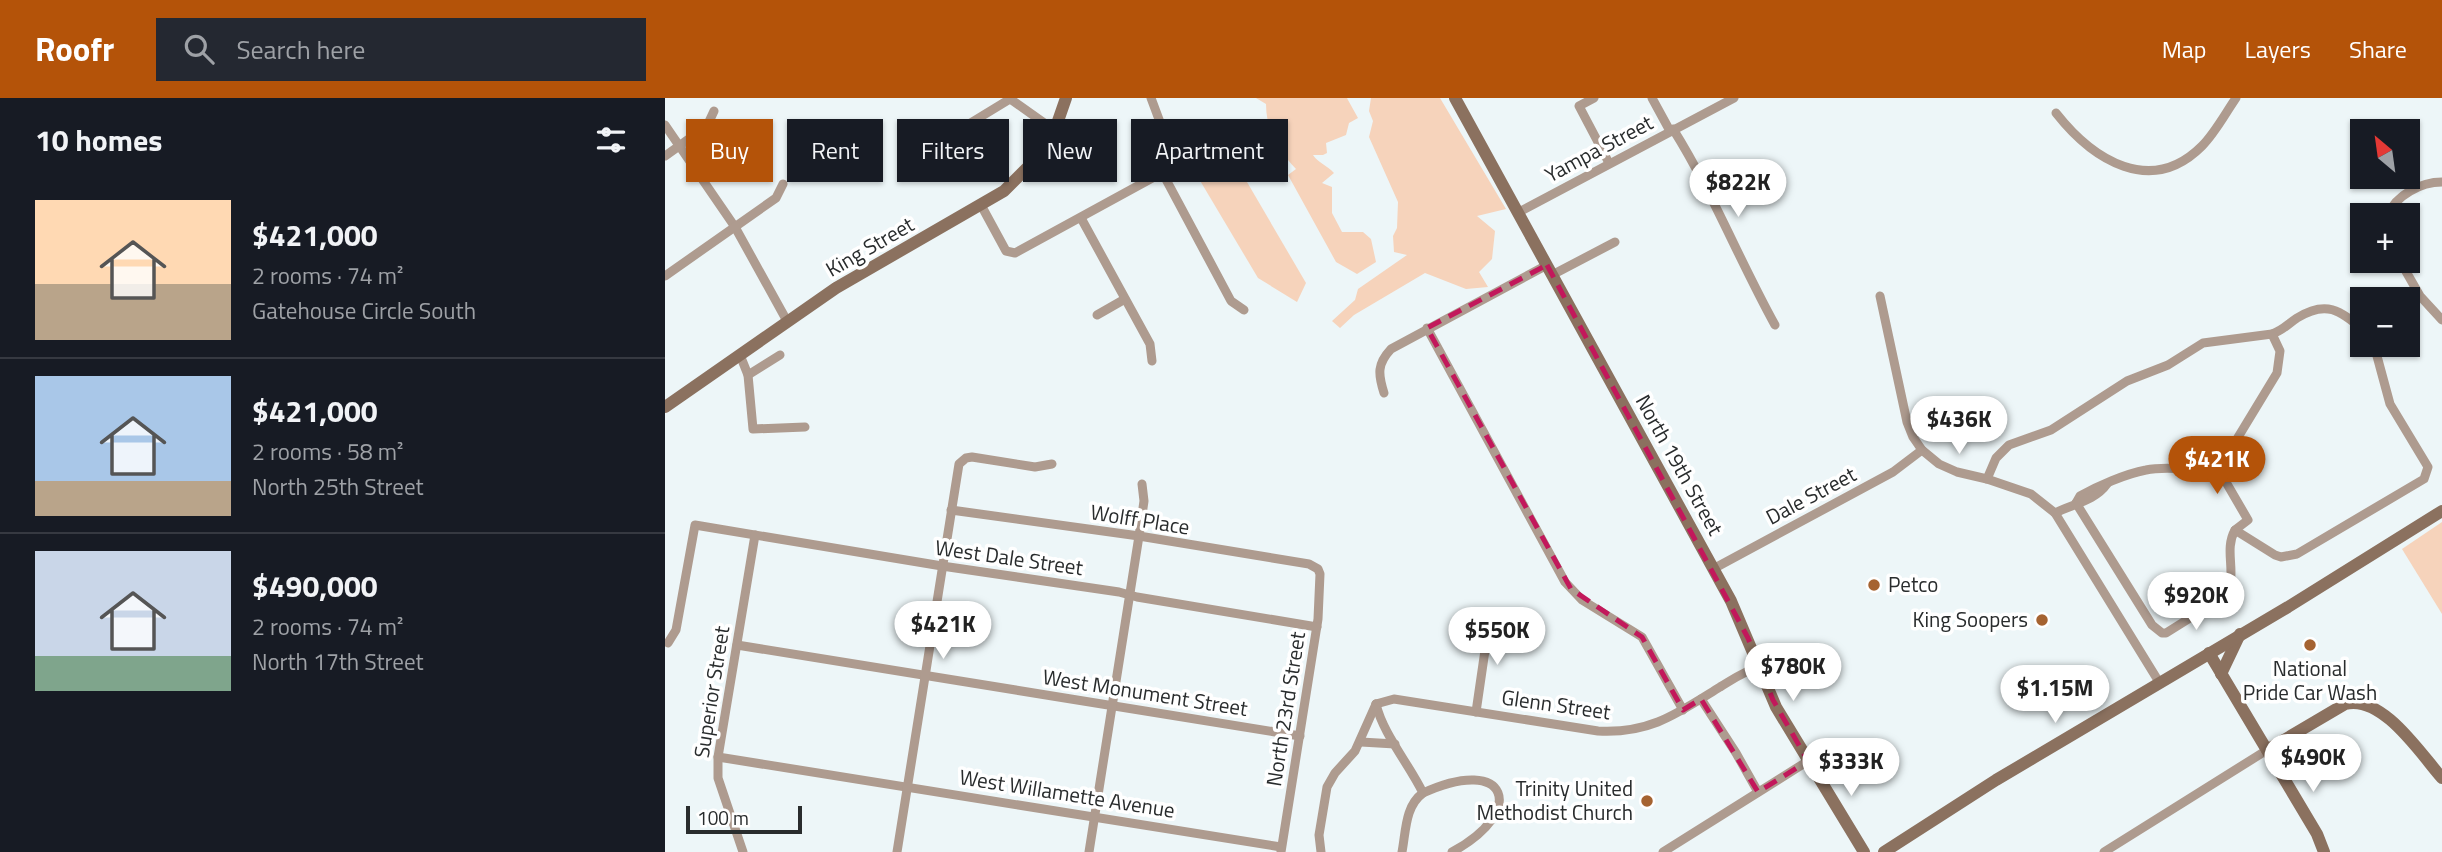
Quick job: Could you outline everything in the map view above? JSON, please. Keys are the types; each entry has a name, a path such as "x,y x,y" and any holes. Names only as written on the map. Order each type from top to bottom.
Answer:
{"street":[{"name":"King Street","path":"1058,119 1066,98"},
{"path":"1151,98 1159,119"},
{"name":"North 19th Street","path":"1455,98 1713,569 1742,625 1776,707 1864,852"},
{"path":"1594,98 1579,106 1609,163"},
{"path":"1652,98 1696,167 1775,325"},
{"name":"Yampa Street","path":"1519,212 1734,98"},
{"path":"2056,113 2105,158 2132,170 2146,171 2172,167 2193,154 2204,145 2236,98"},
{"path":"977,119 1010,99 1038,119"},
{"path":"665,156 707,126 714,111"},
{"path":"665,125 735,227 787,321"},
{"name":"King Street","path":"665,407 836,288 981,205 1016,180 1023,172"},
{"path":"2395,203 2406,194 2431,182 2442,181"},
{"path":"981,205 1006,251 1015,253 1146,182"},
{"path":"1167,182 1231,301 1244,310"},
{"path":"665,276 776,198 783,184"},
{"path":"1081,218 1150,344 1152,361"},
{"path":"1384,393 1378,376 1386,355 1397,345 1427,328 1615,242"},
{"path":"2407,273 2420,296 2442,320"},
{"path":"1879,296 1903,409 1909,430 1922,450 1939,464 1957,472 2031,494 2055,513 2159,682"},
{"path":"1097,315 1125,299"},
{"path":"1987,479 1996,457 2006,447 2018,440 2051,430 2127,381 2168,365 2203,343 2272,334 2301,316 2328,308 2343,313 2350,319"},
{"path":"1427,328 1570,589 1582,600 1642,637 1683,710"},
{"path":"2055,513 2083,502 2108,484 2130,474 2148,469 2201,469 2216,465 2226,457 2277,373 2280,351 2272,334"},
{"path":"740,355 748,375 753,429 805,427"},
{"path":"748,375 779,355"},
{"path":"2235,530 2268,551 2281,557 2288,556 2319,542 2424,479 2428,467 2390,404 2377,357"},
{"name":"Dale Street","path":"1713,569 1887,475 1922,450"},
{"path":"897,852 959,464 972,457 1035,467 1052,464"},
{"path":"2075,503 2152,625 2162,633 2167,633 2221,598 2231,586 2229,543 2235,530 2248,520 2216,465"},
{"path":"1089,852 1139,536 1144,501 1142,484"},
{"name":"Wolff Place","path":"951,510 1139,536 1309,564 1320,571"},
{"path":"1884,852 1996,780 2442,511"},
{"name":"West Dale Street","path":"667,643 676,630 695,525 1129,594 1317,627"},
{"name":"Superior Street","path":"743,852 717,778 718,757 755,535"},
{"name":"North 23rd Street","path":"1281,849 1317,627 1320,571"},
{"path":"1476,712 1490,616"},
{"path":"2221,674 2240,634"},
{"name":"West Monument Street","path":"737,645 1300,736"},
{"path":"2209,653 2317,834 2324,852"},
{"name":"Glenn Street","path":"1376,704 1394,699 1598,731 1620,732 1651,726 1759,667"},
{"path":"1701,699 1736,752 1758,792"},
{"path":"2104,852 2345,704 2360,702 2386,715 2442,778"},
{"path":"1321,852 1319,835 1327,787 1361,742 1376,704"},
{"path":"1376,704 1381,720 1423,793"},
{"path":"1361,742 1395,744"},
{"name":"West Willamette Avenue","path":"718,757 1094,816 1281,849"},
{"path":"1663,852 1808,761"},
{"path":"1402,852 1408,813 1416,798 1448,784 1478,779 1488,781 1497,790 1499,802 1496,812 1489,824 1473,840 1452,852"}],"highlighted area":[{"path":"1547,265 1748,638 1773,700 1808,761 1758,792 1701,699 1683,710 1642,637 1571,589 1427,328"}],"shaded area":[{"path":"1256,98 1347,98 1358,118 1349,123 1346,135 1326,143 1327,153 1313,155 1334,173 1322,183 1332,187 1332,213 1342,232 1363,232 1371,239 1376,262 1357,274 1336,262 1288,175 1296,169 1288,159 1288,119 1268,119 1266,104"},
{"path":"1371,98 1440,98 1506,209 1477,216 1495,231 1492,259 1479,272 1488,287 1466,289 1425,273 1354,315 1340,328 1332,321 1355,300 1358,289 1407,255 1394,252 1393,236 1397,228 1398,202 1369,137 1373,121 1369,111"},
{"path":"1201,182 1247,182 1306,283 1297,302 1258,278"},
{"path":"2442,522 2442,614 2402,549"}],"place":[{"name":"Petco","path":"1874,585"},
{"name":"King Soopers","path":"2042,620"},
{"name":"National Pride Car Wash","path":"2310,645"},
{"name":"Trinity United Methodist Church","path":"1647,801"}]}
